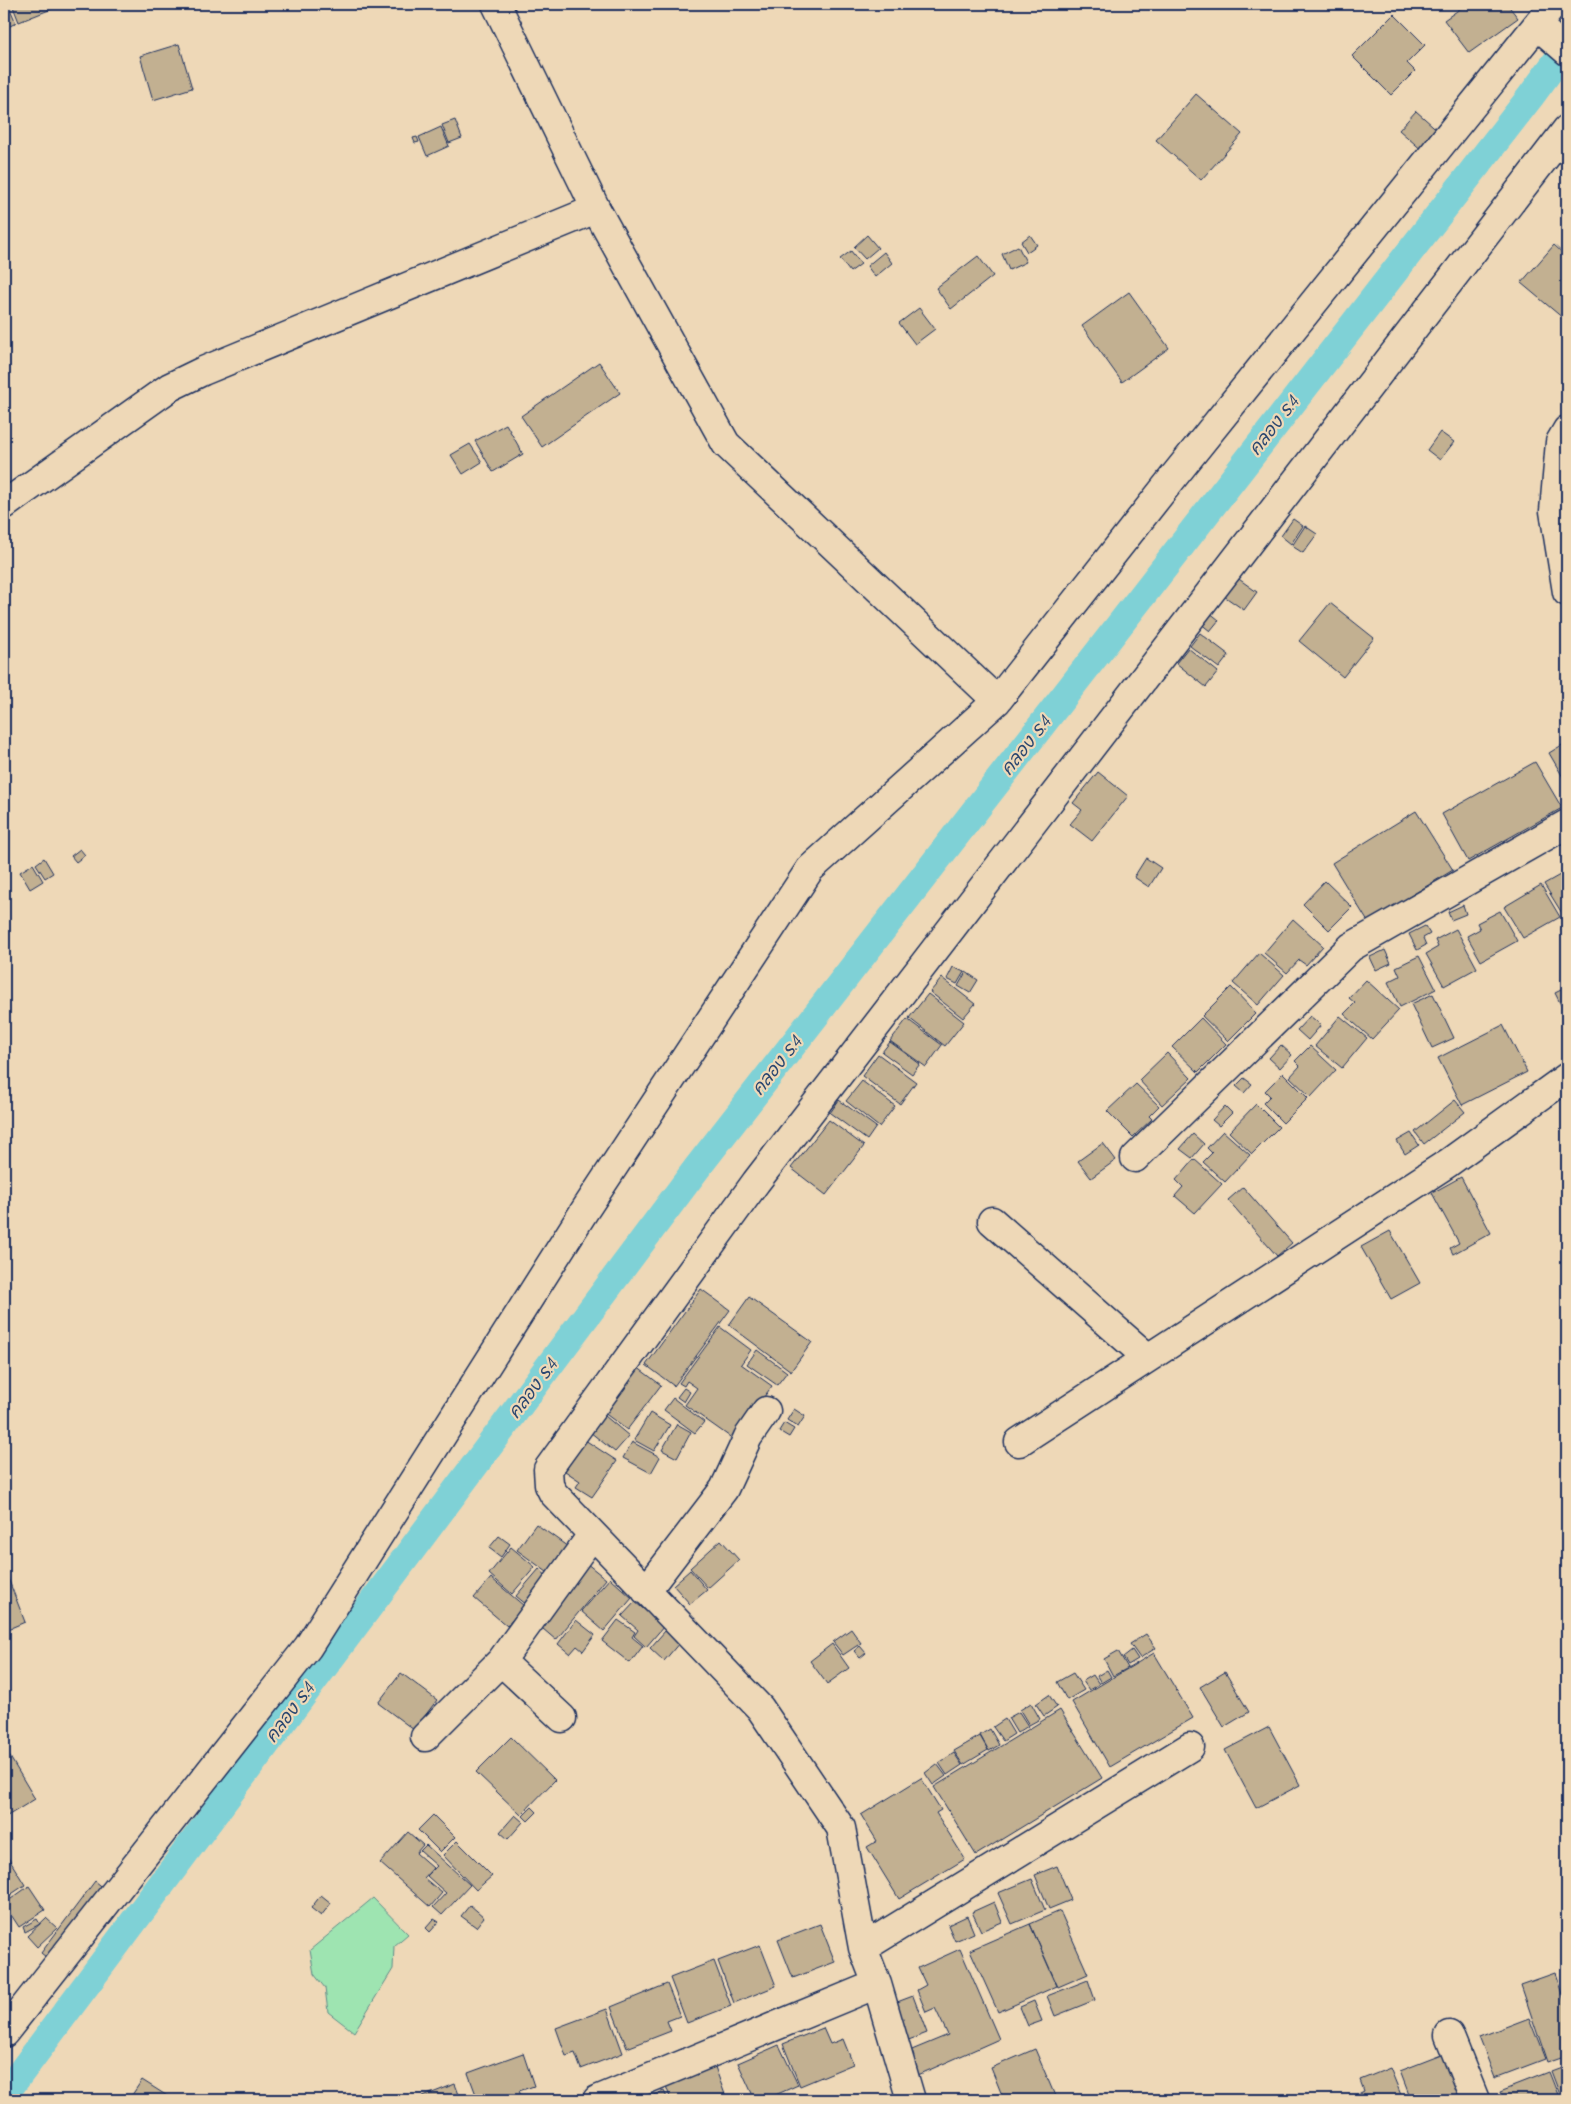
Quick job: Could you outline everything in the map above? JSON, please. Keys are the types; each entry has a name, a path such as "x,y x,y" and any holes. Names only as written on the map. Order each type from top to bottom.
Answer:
{"street":[{"path":"496,4 596,208 726,444 997,701"},
{"path":"4,2033 308,1647 585,1210 810,869 997,701 1175,475 1554,40 1554,4"},
{"path":"911,2100 877,1984 863,1948 841,1828 760,1708 553,1493 549,1485 548,1469 762,1174 1567,130"},
{"path":"4,505 170,387 203,371 596,208"},
{"path":"1567,430 1560,442 1554,511 1567,592"},
{"path":"1135,1158 1351,947 1567,824"},
{"path":"1019,1442 1448,1163 1567,1077"},
{"path":"992,1221 1148,1358"},
{"path":"646,1590 724,1489 748,1437 766,1411"},
{"path":"425,1737 501,1660 592,1535"},
{"path":"501,1660 562,1718"},
{"path":"863,1948 1190,1747"},
{"path":"597,2100 877,1984"},
{"path":"1449,2035 1475,2100"}],"green space":[{"path":"373,1898 408,1934 394,1946 393,1969 354,2032 328,2012 325,1988 314,1974 310,1950"}],"building":[{"path":"4,4 8,4 16,23 4,29"},
{"path":"12,4 52,4 54,8 19,22"},
{"path":"1467,4 1507,4 1518,18 1469,53 1444,20"},
{"path":"1394,14 1425,45 1407,63 1415,71 1391,95 1352,56"},
{"path":"179,44 192,88 153,100 140,56"},
{"path":"1196,94 1242,134 1201,180 1156,140"},
{"path":"1416,111 1441,133 1424,152 1399,130"},
{"path":"455,120 462,138 449,143 442,125"},
{"path":"441,127 449,146 427,156 419,137"},
{"path":"417,137 419,142 415,143 413,138"},
{"path":"867,235 878,248 865,259 854,247"},
{"path":"1030,235 1037,245 1027,252 1021,242"},
{"path":"1554,245 1567,257 1567,316 1564,319 1521,283"},
{"path":"1018,246 1026,262 1009,270 1002,254"},
{"path":"851,251 861,264 850,272 840,259"},
{"path":"884,252 892,263 875,277 867,266"},
{"path":"978,256 993,276 951,309 936,288"},
{"path":"1129,292 1169,348 1122,382 1082,326"},
{"path":"919,308 935,329 915,344 899,323"},
{"path":"599,362 620,393 542,447 521,416"},
{"path":"506,424 523,454 493,472 475,441"},
{"path":"1440,432 1454,442 1440,460 1427,450"},
{"path":"470,444 482,462 463,474 451,455"},
{"path":"1293,519 1303,526 1291,544 1281,536"},
{"path":"1305,526 1317,534 1303,553 1292,546"},
{"path":"1236,577 1257,592 1244,610 1224,596"},
{"path":"1330,603 1374,638 1343,677 1299,641"},
{"path":"1209,612 1219,620 1210,631 1200,623"},
{"path":"1200,633 1229,655 1219,668 1190,646"},
{"path":"1188,648 1218,672 1206,687 1176,663"},
{"path":"1567,742 1567,784 1549,753"},
{"path":"1535,762 1562,808 1468,861 1442,814"},
{"path":"1098,772 1128,796 1092,841 1070,824 1082,810 1073,803"},
{"path":"1416,811 1453,870 1368,922 1332,863"},
{"path":"80,849 85,855 76,862 71,856"},
{"path":"44,858 53,873 45,878 36,864"},
{"path":"1146,858 1161,868 1149,887 1134,877"},
{"path":"33,864 43,881 30,889 20,872"},
{"path":"1567,871 1567,916 1565,918 1544,884"},
{"path":"1325,881 1352,907 1329,930 1303,904"},
{"path":"1541,885 1560,917 1523,938 1504,907"},
{"path":"1463,905 1466,914 1451,920 1448,912"},
{"path":"1500,911 1517,941 1481,961 1467,936 1480,929 1477,923"},
{"path":"1293,919 1323,946 1306,965 1299,960 1287,973 1264,953"},
{"path":"1425,926 1430,934 1423,938 1426,945 1417,950 1409,934"},
{"path":"1567,926 1567,940 1561,929"},
{"path":"1456,929 1477,968 1444,986 1426,954 1438,947 1435,940"},
{"path":"1385,950 1391,963 1376,970 1370,957"},
{"path":"1259,953 1284,975 1258,1005 1233,983"},
{"path":"1419,956 1436,989 1400,1007 1388,982 1400,976 1396,967"},
{"path":"953,967 964,972 957,984 947,979"},
{"path":"966,972 978,980 970,993 958,986"},
{"path":"942,978 975,1004 963,1018 930,992"},
{"path":"1366,980 1399,1010 1372,1039 1344,1014 1355,1003 1349,998"},
{"path":"1231,987 1256,1013 1228,1041 1202,1016"},
{"path":"1567,987 1567,1017 1555,993"},
{"path":"928,994 964,1022 945,1046 909,1018"},
{"path":"1433,994 1454,1038 1432,1048 1411,1004"},
{"path":"1310,1016 1321,1025 1308,1040 1297,1030"},
{"path":"1340,1016 1367,1038 1342,1068 1315,1046"},
{"path":"1201,1018 1226,1044 1198,1072 1172,1047"},
{"path":"907,1019 942,1045 926,1067 890,1041"},
{"path":"1503,1025 1527,1072 1462,1105 1438,1058"},
{"path":"890,1042 920,1064 912,1074 882,1052"},
{"path":"1281,1045 1292,1055 1280,1068 1269,1058"},
{"path":"1310,1046 1336,1070 1311,1097 1290,1077 1300,1066 1295,1061"},
{"path":"1167,1053 1191,1078 1162,1105 1139,1080"},
{"path":"878,1054 916,1082 900,1104 862,1076"},
{"path":"1283,1073 1308,1098 1283,1123 1263,1103 1270,1096 1265,1091"},
{"path":"1244,1078 1252,1084 1244,1093 1236,1086"},
{"path":"862,1081 895,1106 879,1127 846,1101"},
{"path":"1136,1084 1159,1106 1149,1116 1152,1119 1133,1137 1107,1111"},
{"path":"839,1100 876,1127 867,1140 830,1113"},
{"path":"1455,1100 1465,1112 1424,1144 1415,1132"},
{"path":"1256,1104 1279,1127 1252,1154 1229,1132"},
{"path":"1225,1106 1232,1113 1219,1126 1212,1120"},
{"path":"829,1120 864,1146 826,1195 791,1168"},
{"path":"1223,1131 1250,1155 1225,1182 1203,1162 1212,1153 1207,1148"},
{"path":"1411,1133 1419,1145 1405,1154 1397,1141"},
{"path":"1193,1134 1204,1144 1192,1158 1180,1149"},
{"path":"1103,1143 1116,1160 1091,1178 1078,1161"},
{"path":"1194,1159 1222,1184 1195,1213 1175,1196 1183,1187 1176,1180"},
{"path":"1461,1177 1491,1233 1453,1254 1450,1248 1459,1243 1432,1193"},
{"path":"1243,1187 1292,1243 1277,1256 1228,1200"},
{"path":"1390,1231 1420,1283 1391,1299 1361,1247"},
{"path":"701,1289 730,1310 674,1386 646,1365"},
{"path":"749,1297 812,1342 791,1371 729,1325"},
{"path":"720,1327 751,1350 741,1364 772,1386 733,1439 685,1405 697,1388 687,1381 684,1386 679,1383"},
{"path":"757,1350 787,1372 777,1385 747,1364"},
{"path":"637,1367 661,1385 627,1430 603,1412"},
{"path":"684,1388 690,1392 684,1402 677,1397"},
{"path":"673,1398 704,1422 695,1433 664,1410"},
{"path":"794,1409 805,1416 798,1427 787,1420"},
{"path":"599,1411 629,1436 615,1452 585,1428"},
{"path":"650,1413 670,1425 654,1451 634,1440"},
{"path":"784,1423 794,1429 789,1437 779,1431"},
{"path":"677,1424 691,1432 677,1458 662,1450"},
{"path":"585,1440 617,1461 592,1497 576,1487 580,1481 565,1471"},
{"path":"632,1442 660,1457 651,1473 623,1458"},
{"path":"536,1524 571,1549 551,1575 517,1550"},
{"path":"499,1536 510,1544 501,1557 489,1548"},
{"path":"721,1540 739,1560 708,1588 690,1568"},
{"path":"511,1547 535,1567 512,1594 489,1574"},
{"path":"586,1563 606,1579 556,1640 536,1623"},
{"path":"539,1569 550,1579 527,1605 516,1596"},
{"path":"690,1570 707,1590 690,1604 673,1585"},
{"path":"6,1573 25,1622 6,1630 4,1574"},
{"path":"491,1578 524,1606 507,1626 474,1598"},
{"path":"610,1578 632,1598 604,1631 581,1611"},
{"path":"635,1602 664,1626 646,1647 634,1636 638,1630 622,1616"},
{"path":"576,1620 595,1635 583,1651 577,1646 570,1654 558,1644"},
{"path":"618,1620 635,1632 632,1637 643,1646 630,1663 602,1641"},
{"path":"851,1629 861,1643 843,1655 833,1642"},
{"path":"666,1630 680,1642 664,1661 650,1648"},
{"path":"1146,1634 1156,1648 1140,1658 1130,1644"},
{"path":"832,1644 849,1668 827,1684 810,1661"},
{"path":"860,1646 866,1653 860,1658 854,1651"},
{"path":"1132,1650 1138,1659 1128,1665 1123,1657"},
{"path":"1118,1651 1128,1668 1113,1676 1104,1659"},
{"path":"1154,1653 1193,1718 1110,1767 1072,1702"},
{"path":"1107,1670 1111,1677 1101,1683 1097,1676"},
{"path":"1225,1672 1249,1712 1224,1727 1200,1687"},
{"path":"401,1673 437,1700 414,1730 378,1703"},
{"path":"1073,1673 1084,1690 1067,1700 1057,1682"},
{"path":"1093,1675 1099,1684 1089,1690 1083,1681"},
{"path":"1049,1695 1057,1707 1044,1716 1036,1704"},
{"path":"1031,1703 1040,1719 1029,1725 1020,1710"},
{"path":"1060,1710 1102,1778 976,1855 934,1787"},
{"path":"1019,1712 1028,1726 1017,1733 1008,1718"},
{"path":"1005,1719 1014,1734 1003,1741 993,1727"},
{"path":"1269,1727 1300,1785 1256,1808 1225,1750"},
{"path":"990,1729 999,1745 989,1751 980,1735"},
{"path":"980,1736 988,1750 963,1765 954,1751"},
{"path":"511,1737 555,1780 521,1815 476,1772"},
{"path":"4,1747 35,1799 4,1818"},
{"path":"954,1753 962,1765 947,1775 939,1763"},
{"path":"937,1764 946,1776 933,1785 925,1773"},
{"path":"921,1778 941,1810 936,1813 965,1859 899,1899 867,1847 877,1841 861,1815"},
{"path":"532,1807 537,1812 528,1821 523,1816"},
{"path":"433,1815 455,1837 440,1852 418,1830"},
{"path":"515,1815 523,1822 508,1839 500,1832"},
{"path":"408,1832 423,1845 416,1853 433,1868 424,1878 442,1893 430,1907 380,1863"},
{"path":"457,1841 492,1876 476,1890 443,1855"},
{"path":"426,1845 470,1885 442,1915 433,1907 446,1893 427,1876 437,1866 420,1851"},
{"path":"4,1851 25,1885 4,1899"},
{"path":"1057,1866 1071,1900 1049,1909 1035,1875"},
{"path":"1032,1879 1045,1910 1012,1924 998,1893"},
{"path":"95,1881 105,1889 51,1961 41,1953"},
{"path":"29,1886 45,1910 19,1927 4,1904"},
{"path":"321,1895 331,1903 321,1916 311,1908"},
{"path":"994,1902 1002,1922 981,1931 972,1912"},
{"path":"470,1905 484,1917 476,1927 461,1916"},
{"path":"1060,1911 1088,1974 1058,1987 1030,1924"},
{"path":"967,1916 974,1933 955,1941 948,1925"},
{"path":"46,1918 57,1928 37,1947 27,1936"},
{"path":"37,1919 40,1924 25,1932 23,1927"},
{"path":"434,1919 439,1922 430,1932 426,1928"},
{"path":"820,1924 835,1962 793,1978 778,1940"},
{"path":"1030,1924 1057,1986 998,2012 970,1950"},
{"path":"760,1945 776,1986 734,2003 718,1961"},
{"path":"960,1949 999,2039 918,2075 907,2052 948,2035 935,2008 926,2012 917,1990 926,1985 918,1968"},
{"path":"714,1961 731,2006 687,2023 670,1978"},
{"path":"1555,1973 1567,2009 1567,2055 1547,2062 1521,1985"},
{"path":"1088,1980 1095,2000 1055,2016 1047,1996"},
{"path":"667,1984 680,2016 667,2021 671,2031 627,2048 611,2007"},
{"path":"913,1996 927,2033 898,2044 884,2007"},
{"path":"1034,2001 1042,2021 1028,2026 1020,2007"},
{"path":"607,2009 623,2053 581,2069 575,2053 566,2056 556,2028"},
{"path":"1529,2018 1545,2059 1495,2078 1479,2037"},
{"path":"823,2028 830,2044 843,2039 853,2064 800,2086 783,2044"},
{"path":"779,2045 798,2085 764,2100 755,2100 738,2063"},
{"path":"1035,2049 1055,2096 1044,2100 1004,2100 991,2068"},
{"path":"1449,2052 1465,2093 1447,2100 1411,2100 1400,2071"},
{"path":"523,2053 534,2086 519,2091 523,2100 478,2100 468,2073"},
{"path":"1567,2065 1567,2100 1562,2100 1551,2071"},
{"path":"715,2067 727,2100 671,2100 666,2086"},
{"path":"1390,2068 1403,2100 1358,2100 1356,2095 1364,2091 1360,2080"},
{"path":"1549,2072 1560,2100 1503,2100 1500,2091"},
{"path":"142,2080 172,2099 139,2100 132,2095"},
{"path":"455,2084 461,2100 417,2100 417,2099"},
{"path":"664,2091 668,2100 641,2100"}],"waterway":[{"name":"คลอง ร.4","path":"4,2095 697,1168 1531,96 1567,47"}]}
